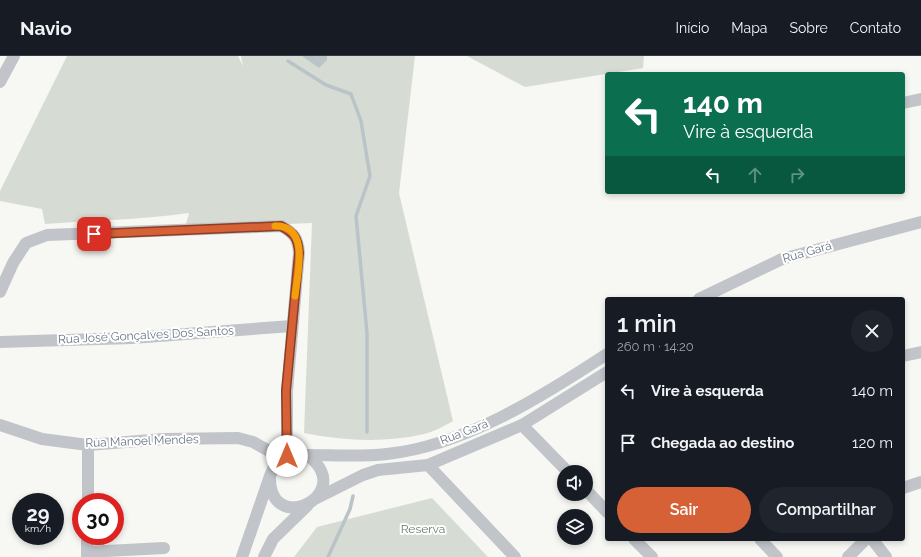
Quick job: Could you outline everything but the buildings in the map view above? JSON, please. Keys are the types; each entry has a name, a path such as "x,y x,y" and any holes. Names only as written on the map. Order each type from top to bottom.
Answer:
{"street":[{"path":"0,82 14,56"},
{"path":"905,103 921,99"},
{"name":"Rua Gará","path":"706,297 782,259 921,222"},
{"path":"0,292 13,263 26,243 47,235 281,226 292,232 298,240 299,253 286,391 284,457"},
{"name":"Rua José Gonçalves Dos Santos","path":"0,342 132,338 292,326"},
{"path":"905,356 921,352"},
{"name":"Rua Gará","path":"305,455 387,454 426,447 500,418 569,379 605,355"},
{"path":"270,476 271,489 278,501 286,506 294,508 314,501 363,475 378,470 428,465 522,425 605,376"},
{"name":"Rua Manoel Mendes","path":"0,425 42,439 88,444 164,439 238,438 252,442 284,457"},
{"path":"522,425 561,465"},
{"path":"88,444 88,493"},
{"path":"242,557 273,467 284,457 296,454 305,455 312,459 322,473 323,482 314,501 273,539 264,557"},
{"path":"428,465 515,557"},
{"path":"905,487 921,482"},
{"path":"593,497 605,510"},
{"path":"636,541 652,557"},
{"path":"762,541 777,557"},
{"path":"848,557 864,541"},
{"path":"874,541 886,557"},
{"path":"87,554 164,548"}],"green space":[{"path":"67,56 238,56 243,66 241,56 415,56 399,193 453,421 428,433 394,439 364,440 334,438 304,433 312,223 185,228 189,213 135,219 45,224 42,209 0,201 0,191"},
{"path":"467,56 644,56 643,68 618,72 605,72 605,74 525,87"},
{"name":"Reserva","path":"432,498 488,557 294,557 317,527"}],"shaded area":[{"path":"302,56 327,56 327,60 319,68"}],"waterway":[{"path":"288,61 326,85 351,94 361,121 370,176 356,216 367,333 367,432"},
{"path":"328,557 350,509 353,496"}],"slow traffic":[{"path":"275,226 281,226 292,232 298,240 299,253 295,296"}],"route":[{"path":"94,234 281,226 292,232 298,240 299,253 286,391 287,456"}]}
